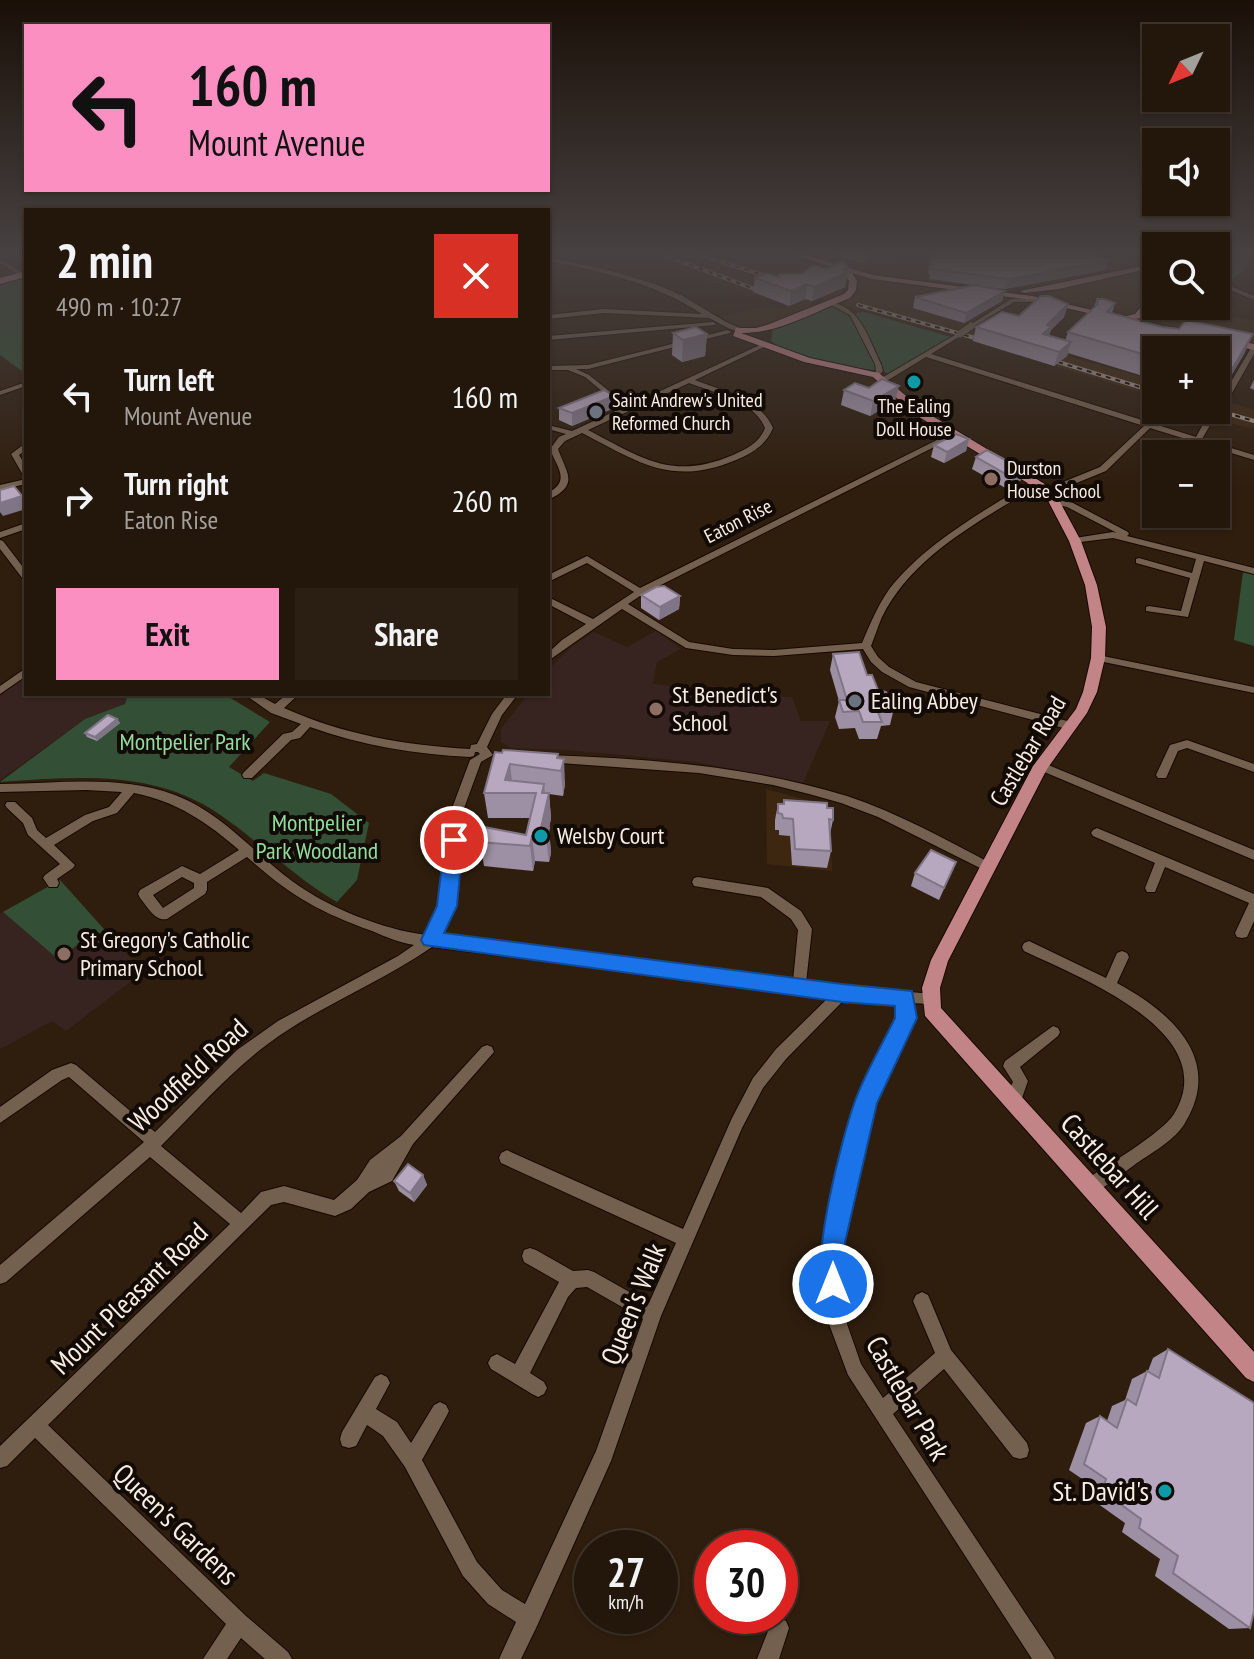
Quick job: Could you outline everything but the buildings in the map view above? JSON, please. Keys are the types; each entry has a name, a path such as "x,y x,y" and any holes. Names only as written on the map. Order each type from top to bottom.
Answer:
{"main road":[{"path":"736,332 749,341 762,341 779,331"},
{"path":"736,332 807,360 879,378"},
{"path":"1230,343 1254,348"},
{"name":"Castlebar Road","path":"879,378 905,403 1049,491 1075,541 1097,603 1098,658 1090,692 1071,726 1041,766 940,960 930,982 928,998"},
{"name":"Castlebar Hill","path":"928,998 939,1024 1015,1093 1091,1186 1254,1370"}],"street":[{"path":"552,337 594,331"},
{"path":"862,331 878,364 879,378"},
{"path":"879,378 926,355 964,331"},
{"path":"550,368 580,368 736,332"},
{"path":"550,496 563,486 567,478 554,449 573,434 689,380 762,341"},
{"path":"1230,390 1254,348"},
{"path":"926,355 1198,440 1207,424"},
{"path":"580,368 627,409"},
{"path":"567,369 587,376"},
{"path":"583,430 665,468 691,470 736,458 755,447 768,434 769,425 756,412 689,380"},
{"path":"0,393 24,385"},
{"path":"1049,491 1103,469 1149,425"},
{"path":"550,428 573,434"},
{"name":"Eaton Rise","path":"550,656 592,623 640,592 956,434"},
{"path":"24,448 15,452 24,469"},
{"path":"1230,450 1254,458"},
{"path":"0,488 24,482"},
{"path":"1036,482 911,567 893,588 873,622 866,646 873,661 913,685 1071,726"},
{"path":"1057,502 1070,505 1114,533 1253,569"},
{"path":"0,535 24,527"},
{"path":"1075,541 1114,533"},
{"path":"0,543 24,574"},
{"path":"1149,609 1185,615 1201,557"},
{"path":"550,578 587,559 640,592"},
{"path":"1139,561 1196,577"},
{"path":"550,601 592,623"},
{"path":"621,604 686,645 733,652 774,653 866,646"},
{"path":"1098,658 1254,690"},
{"path":"0,691 24,673"},
{"path":"252,696 306,725 392,746 501,757"},
{"path":"275,710 292,696"},
{"path":"431,940 447,906 457,811 478,754 497,714 511,696"},
{"path":"248,775 287,737 296,735 306,725"},
{"path":"1162,775 1174,748 1187,744 1254,768"},
{"path":"530,758 666,766 795,788 844,800 903,823 988,867"},
{"path":"1041,766 1250,848"},
{"path":"0,788 102,783 170,798 204,815 288,885 338,913 405,938 842,993 928,998"},
{"path":"46,844 89,818 113,810 132,788"},
{"path":"11,805 28,821 32,832 69,865 49,878 53,883"},
{"path":"1097,833 1254,903 1242,933"},
{"path":"200,880 249,850"},
{"path":"1151,888 1162,860"},
{"path":"698,882 764,892 796,915 805,929 799,988"},
{"name":"Woodfield Road","path":"0,1276 153,1144 242,1055 283,1025 403,960 431,940"},
{"path":"1029,947 1142,1004 1170,1027 1194,1072 1194,1090 1178,1122 1091,1186"},
{"path":"1108,987 1122,957"},
{"name":"Queen's Walk","path":"510,1659 604,1454 653,1315 716,1166 758,1083 806,1026 842,993"},
{"name":"Castlebar Park","path":"905,997 906,1018 866,1102 833,1242 833,1284 838,1324 854,1369 1044,1659"},
{"path":"1015,1093 1021,1081 1010,1066 1053,1032"},
{"path":"242,1224 267,1198 284,1194 305,1197 335,1208 345,1203 363,1186 376,1165 408,1139 487,1052"},
{"name":"Mount Pleasant Road","path":"0,1116 57,1075 71,1070 242,1224 0,1459"},
{"path":"507,1158 687,1239"},
{"path":"530,1256 572,1280 588,1278 653,1315"},
{"path":"519,1376 562,1291 572,1280"},
{"path":"922,1301 945,1356 1020,1450"},
{"path":"881,1412 945,1356"},
{"path":"497,1363 538,1388"},
{"path":"349,1439 381,1383"},
{"path":"412,1460 440,1411"},
{"path":"364,1412 390,1429 412,1460 470,1569 495,1597 530,1619"},
{"name":"Queen's Gardens","path":"35,1426 239,1623 281,1659"},
{"path":"214,1659 239,1623"},
{"path":"768,1659 777,1634"}],"shaded area":[{"path":"951,331 983,332 974,338"},
{"path":"1200,331 1254,331 1254,343"},
{"path":"1067,356 1142,377 1142,393 1054,366"},
{"path":"1230,402 1254,410 1254,429 1230,423"},
{"name":"St Benedict's School","path":"656,631 681,649 657,662 653,683 718,695 792,697 801,721 830,721 803,783 697,762 512,748 501,742 501,729 526,696 550,696 550,668 572,646 594,632 627,647"},
{"path":"24,678 24,696 127,696 125,704 85,719 0,780 0,696"},
{"path":"766,789 829,806 832,871 767,864"},
{"name":"St Gregory's Catholic Primary School","path":"60,880 143,972 66,1031 52,1021 0,1049 0,914"}],"green space":[{"path":"0,331 24,331 24,373 0,355"},
{"path":"773,331 861,331 876,370 804,357 771,340"},
{"path":"864,331 932,331 951,337 892,373 885,373"},
{"path":"1243,572 1254,574 1254,646 1234,640"},
{"name":"Montpelier Park","path":"127,696 227,696 270,722 229,767 253,781 264,773 331,794 369,823 357,880 337,902 306,882 219,814 168,789 113,779 0,782 85,719 125,704"},
{"path":"60,880 111,937 95,948 84,940 58,959 3,912"}],"railway":[{"path":"952,331 975,338"},
{"path":"1058,362 1142,388"},
{"path":"1230,414 1254,421"}],"place":[{"name":"The Ealing Doll House","path":"914,382"},
{"name":"Saint Andrew's United Reformed Church","path":"596,412"},
{"name":"Durston House School","path":"991,479"},
{"name":"Ealing Abbey","path":"855,701"},
{"name":"St Benedict's School","path":"656,709"},
{"name":"Welsby Court","path":"541,836"},
{"name":"St Gregory's Catholic Primary School","path":"64,954"},
{"name":"St. David's","path":"1165,1491"}],"route":[{"path":"454,840 447,906 431,940 842,993 905,997 906,1018 866,1102 833,1242 833,1284"}],"park label":[{"name":"Montpelier Park Woodland","path":"317,837"}]}
